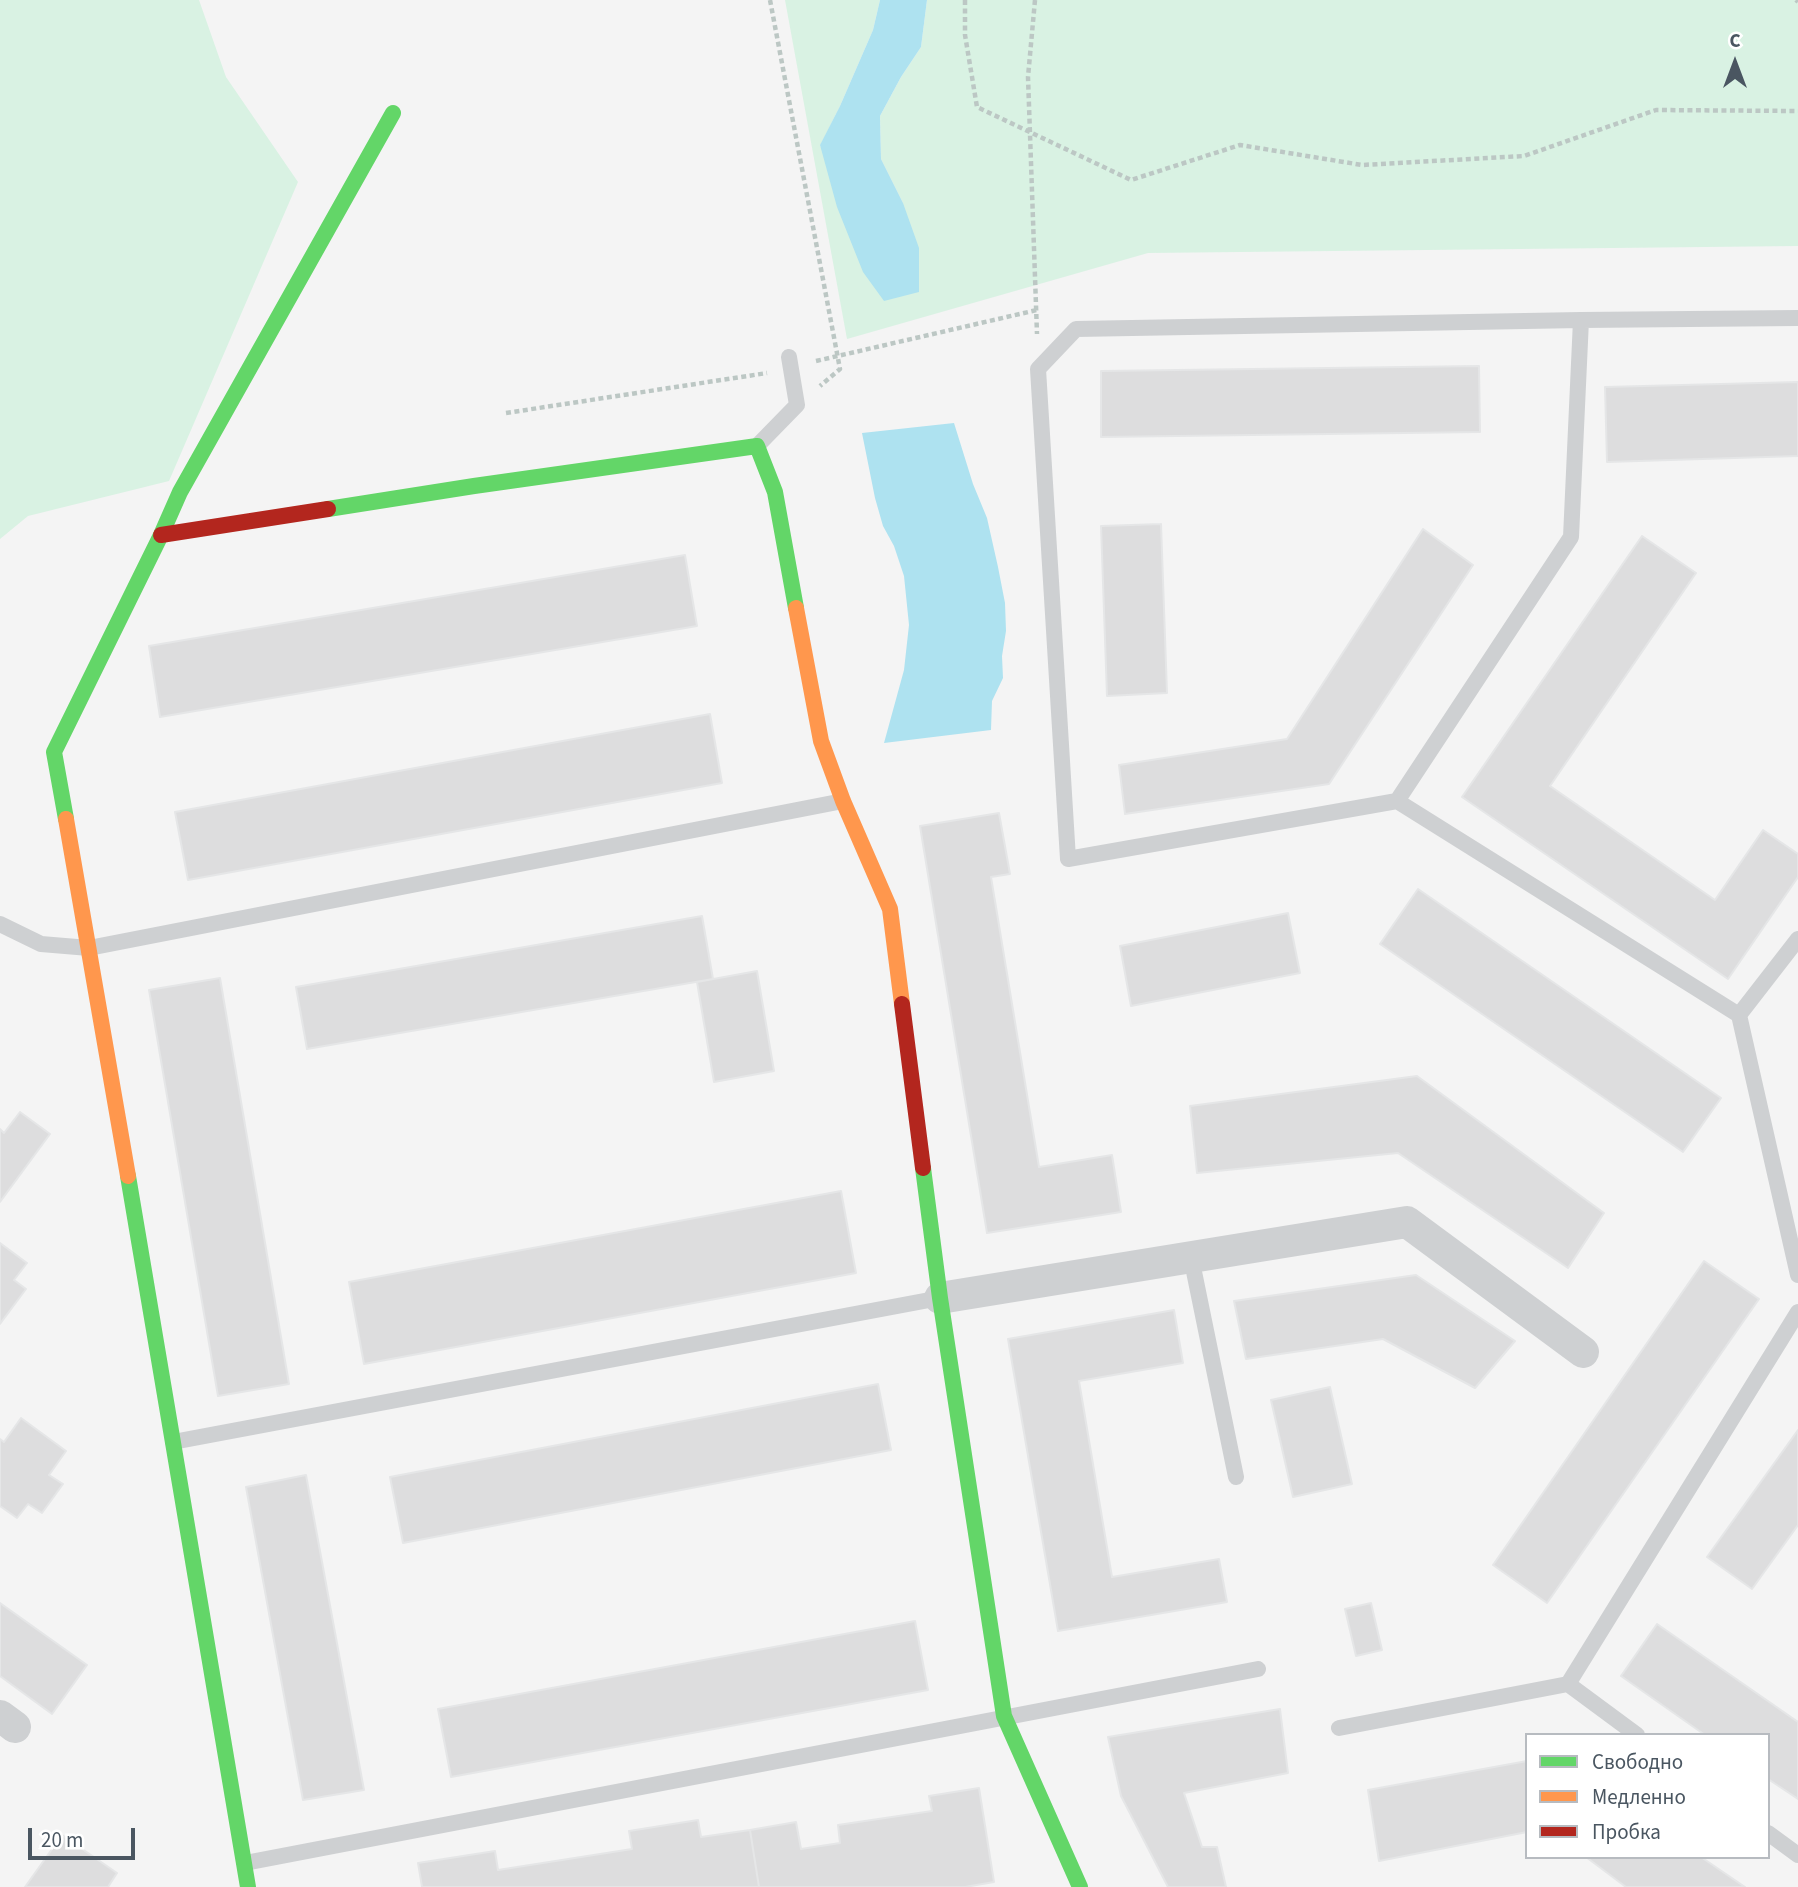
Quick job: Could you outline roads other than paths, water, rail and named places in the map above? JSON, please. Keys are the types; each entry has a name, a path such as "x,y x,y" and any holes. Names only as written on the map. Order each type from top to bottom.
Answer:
{"street":[{"path":"248,1887 54,752 180,492 393,113"},
{"path":"161,535 474,486 757,446 775,492 821,741 891,909 940,1298 1004,1716 1080,1887"},
{"path":"940,1298 1407,1222 1583,1352"}],"lane":[{"path":"1798,318 1076,329 1038,369 1068,859 1397,801 1739,1015 1798,1275"},
{"path":"1397,801 1571,537 1581,320"},
{"path":"757,446 797,405 789,358"},
{"path":"0,924 41,944 89,948 844,801"},
{"path":"1739,1015 1798,939"},
{"path":"1191,1257 1236,1477"},
{"path":"173,1442 940,1298"},
{"path":"1339,1728 1569,1684 1798,1312"},
{"path":"245,1863 1258,1669"},
{"path":"1569,1684 1634,1733"},
{"path":"1770,1834 1798,1855"}],"water":[{"path":"880,0 927,0 921,47 880,116 881,159 903,203 919,248 919,292 884,301 863,272 837,207 820,145 873,30"},
{"path":"954,423 987,518 1005,603 1003,678 992,701 991,730 884,743 904,670 909,625 904,576 894,546 883,526 862,433"}]}
